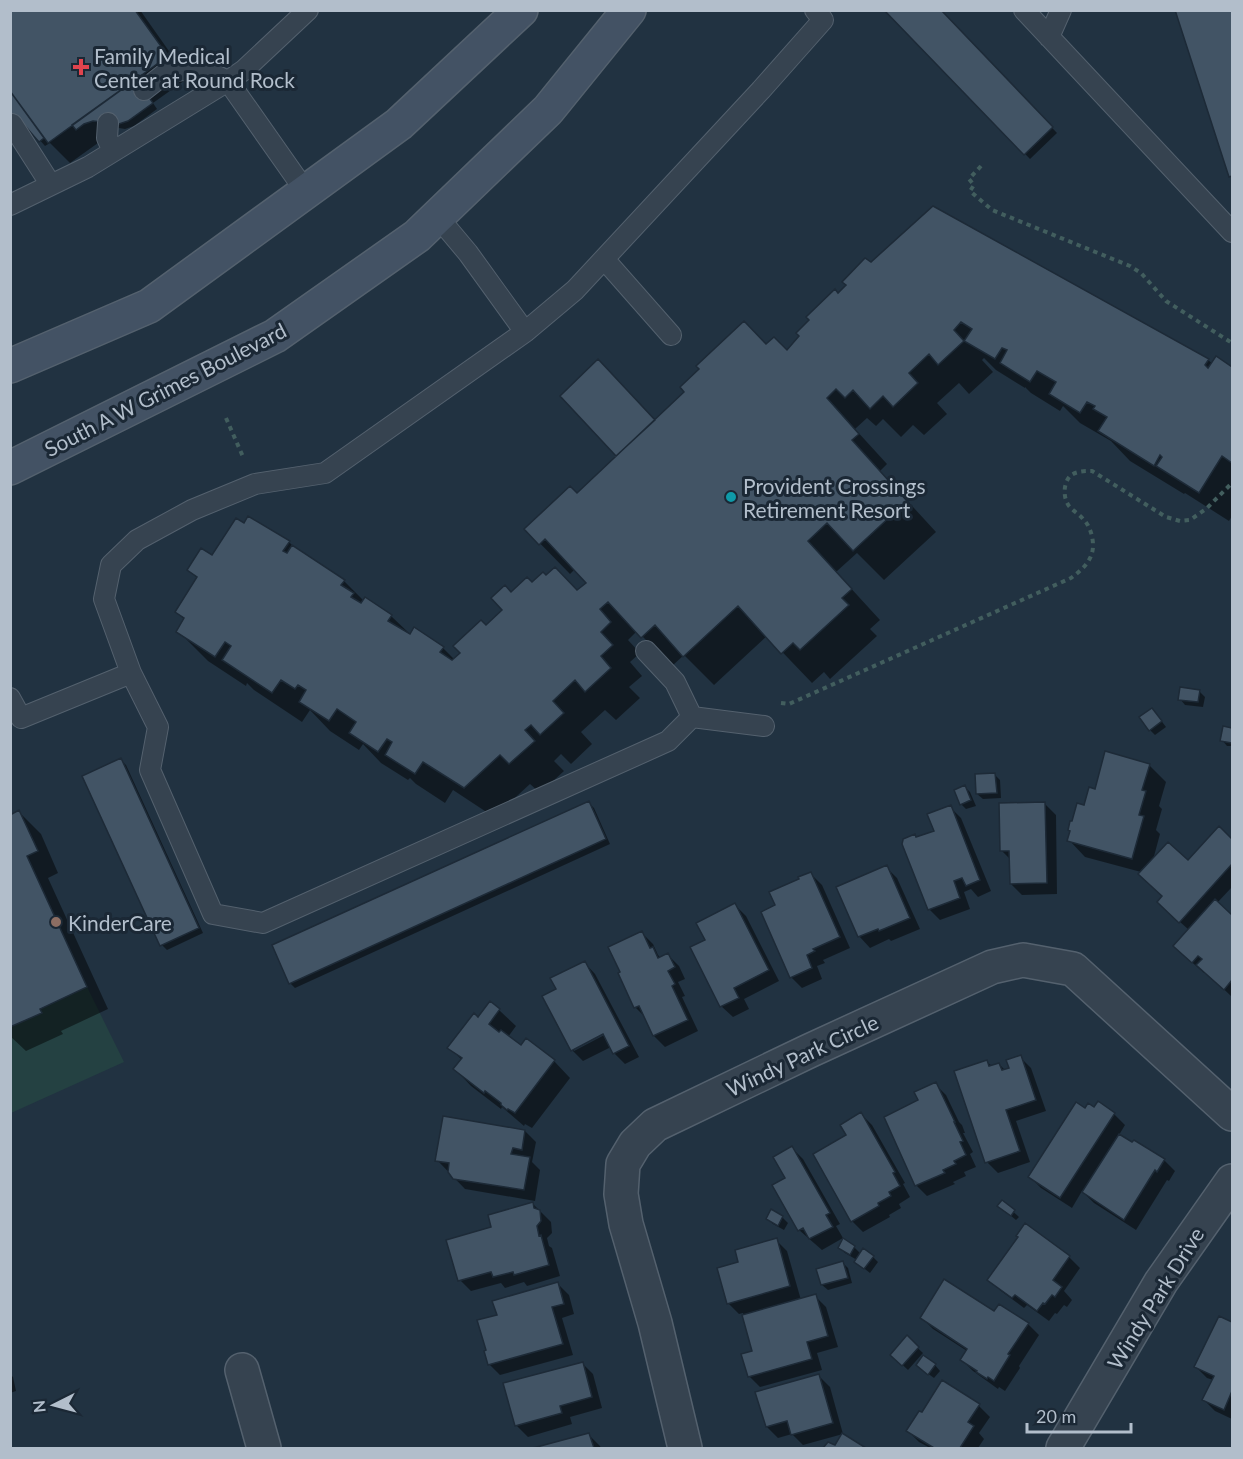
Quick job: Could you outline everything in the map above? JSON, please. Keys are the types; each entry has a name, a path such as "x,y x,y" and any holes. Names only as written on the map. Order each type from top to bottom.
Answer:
{"main road":[{"path":"10,366 149,306 399,124 521,10"},
{"name":"South A W Grimes Boulevard","path":"10,468 275,336 417,236 549,110 628,10"}],"street":[{"name":"Windy Park Circle","path":"685,1449 655,1323 626,1224 621,1194 622,1164 635,1144 655,1125 808,1051 993,967 1023,960 1073,969 1233,1114"},
{"name":"Windy Park Drive","path":"1074,1445 1161,1282 1233,1181"},
{"path":"242,1370 264,1449"}],"lane":[{"path":"692,717 668,741 263,923 213,914 150,770 158,727 131,673 104,599 111,565 137,540 192,510 255,484 324,473 525,332 575,290 761,90 823,20 815,10"},
{"path":"1024,10 1233,232"},
{"path":"1049,37 1061,10"},
{"path":"10,205 88,167 228,81 244,70 295,15"},
{"path":"144,90 167,72 200,68 228,81 306,192"},
{"path":"108,123 107,138 113,151"},
{"path":"12,124 51,185"},
{"path":"438,216 525,332"},
{"path":"604,259 671,335"},
{"path":"646,651 675,682 692,717"},
{"path":"10,698 21,718 131,673"},
{"path":"692,717 764,726"}],"path":[{"path":"981,166 969,179 974,184 970,191 992,210 1130,266 1142,273 1166,302 1233,343"},
{"path":"764,726 769,701 789,704 1071,578 1083,569 1092,553 1092,533 1085,520 1070,507 1065,496 1065,486 1071,475 1081,471 1092,471 1166,517 1180,520 1190,519 1206,509 1233,483"}],"green space":[{"path":"87,987 124,1062 11,1113 10,1027 42,1013 40,1009"}],"building":[{"name":"Family Medical Center at Round Rock","path":"10,10 135,10 168,56 48,143 10,91"},
{"path":"884,10 941,10 1053,127 1024,155"},
{"path":"1175,10 1232,10 1232,176 1229,177"},
{"path":"136,79 153,103 128,121 119,124 93,121 76,130 72,125"},
{"path":"10,91 44,138 39,142 25,126 10,124"},
{"name":"Provident Crossings Retirement Resort","path":"933,206 1209,359 1205,365 1208,368 1216,356 1232,367 1232,463 1222,456 1199,493 1156,466 1162,457 1160,455 1154,466 1098,431 1107,417 1093,409 1095,406 1087,402 1080,413 1049,394 1056,382 1037,371 1030,382 1000,363 1007,350 1002,348 995,359 964,341 938,365 929,354 909,373 918,383 893,407 883,396 870,409 853,390 845,398 836,389 827,398 859,434 852,440 907,501 853,551 827,523 808,541 852,589 842,598 849,605 800,650 793,643 781,654 738,606 683,657 655,625 641,638 608,602 600,609 611,622 601,632 613,645 601,656 611,668 585,692 575,680 553,701 564,713 540,735 531,725 525,730 535,741 509,764 500,755 464,788 423,762 415,774 385,755 392,742 387,739 378,752 349,733 356,722 337,709 329,721 299,702 306,690 298,685 295,689 281,680 272,693 222,660 231,646 225,642 215,657 176,632 184,618 175,612 197,577 187,570 201,548 212,555 236,518 244,523 248,516 290,541 283,551 287,553 292,545 345,580 341,585 354,593 351,597 361,603 365,597 392,615 388,621 410,634 414,627 444,647 440,652 452,660 460,653 453,646 481,620 486,625 502,610 491,598 505,585 511,592 527,577 532,582 543,572 546,575 555,567 577,590 586,583 545,539 539,545 524,529 570,486 577,493 684,392 680,387 699,369 696,366 744,321 766,344 774,337 787,350 799,336 796,333 809,320 806,317 835,289 838,293 846,285 842,282 865,258 871,262","holes":["961,322 972,329 964,341 954,330"]},
{"path":"598,359 655,420 616,456 560,396"},
{"path":"1180,687 1200,690 1198,702 1178,700"},
{"path":"1152,708 1162,721 1149,731 1139,717"},
{"path":"1223,726 1232,728 1232,743 1220,741"},
{"path":"1105,751 1150,764 1142,790 1146,791 1139,815 1144,816 1132,859 1067,841 1070,821 1072,821 1077,803 1084,805 1089,787 1095,789"},
{"path":"121,758 199,928 160,946 82,776"},
{"path":"995,773 997,793 976,794 975,774"},
{"path":"965,785 971,800 960,805 954,790"},
{"path":"589,801 606,839 289,984 272,945"},
{"path":"1045,802 1047,883 1010,884 1009,851 1000,851 999,803"},
{"path":"951,805 980,880 966,886 962,878 954,881 960,898 928,910 902,844 903,839 915,834 916,837 934,831 927,814"},
{"path":"19,810 38,851 27,856 87,987 40,1009 42,1013 10,1027 10,815"},
{"path":"1219,826 1232,839 1232,864 1179,923 1157,902 1162,896 1138,874 1168,842 1188,860"},
{"path":"887,865 910,918 858,937 836,887"},
{"path":"811,872 840,937 813,949 815,951 807,955 812,968 790,978 761,912 775,905 769,892"},
{"path":"1215,899 1232,915 1232,980 1224,990 1196,965 1202,959 1198,956 1192,963 1173,946"},
{"path":"735,903 769,970 734,988 739,998 720,1007 690,947 705,940 696,923"},
{"path":"642,931 658,958 668,953 675,967 668,971 675,984 672,986 688,1020 653,1036 639,1006 634,1008 608,947"},
{"path":"585,961 629,1046 613,1054 603,1034 571,1051 542,996 556,989 550,978"},
{"path":"490,1001 500,1009 489,1024 521,1045 526,1038 555,1060 515,1113 507,1110 501,1103 453,1069 462,1058 447,1048 474,1013 478,1017"},
{"path":"1021,1055 1036,1100 1006,1110 1020,1151 985,1163 954,1071 987,1060 989,1066 999,1063 1002,1070 1009,1068 1006,1060"},
{"path":"936,1082 963,1141 960,1142 966,1155 954,1161 956,1164 943,1170 945,1173 915,1186 884,1117 918,1100 914,1092"},
{"path":"1098,1101 1115,1113 1060,1198 1028,1177 1076,1102 1085,1108 1088,1103 1094,1107"},
{"path":"861,1112 895,1172 893,1173 900,1186 889,1192 891,1196 878,1203 879,1206 851,1222 813,1154 846,1135 840,1125"},
{"path":"443,1116 525,1130 522,1150 513,1148 511,1154 530,1157 524,1190 453,1179 448,1172 449,1163 435,1161"},
{"path":"1119,1134 1132,1142 1134,1140 1165,1159 1157,1172 1155,1170 1124,1220 1082,1192"},
{"path":"792,1146 830,1213 826,1215 833,1227 809,1239 803,1228 798,1231 772,1185 785,1178 773,1157"},
{"path":"1002,1200 1015,1210 1011,1216 997,1206"},
{"path":"533,1202 534,1208 540,1210 541,1221 537,1226 549,1265 514,1275 513,1272 493,1277 491,1272 458,1281 446,1240 491,1227 488,1215"},
{"path":"771,1209 783,1216 778,1226 766,1219"},
{"path":"1025,1223 1070,1256 1053,1280 1062,1287 1055,1297 1052,1295 1037,1311 1015,1295 1012,1298 987,1280 1018,1237 1016,1236"},
{"path":"777,1238 790,1286 727,1304 717,1268 738,1262 735,1250"},
{"path":"843,1238 855,1246 850,1255 838,1248"},
{"path":"863,1248 874,1256 864,1269 854,1262"},
{"path":"843,1261 848,1278 821,1285 816,1269"},
{"path":"944,1279 994,1311 999,1304 1029,1323 1008,1354 1010,1355 994,1381 988,1377 987,1379 960,1360 967,1349 920,1318"},
{"path":"558,1282 564,1304 552,1307 563,1344 488,1365 477,1320 497,1315 492,1301"},
{"path":"816,1294 828,1336 807,1342 812,1359 748,1377 741,1354 752,1351 742,1315"},
{"path":"1219,1316 1232,1322 1232,1391 1224,1410 1202,1400 1214,1376 1194,1367"},
{"path":"907,1335 919,1347 902,1366 890,1355"},
{"path":"923,1355 936,1364 928,1375 916,1365"},
{"path":"583,1362 592,1397 560,1406 562,1413 515,1426 503,1383"},
{"path":"819,1374 833,1423 791,1435 787,1421 766,1427 755,1392"},
{"path":"942,1380 980,1404 968,1422 974,1426 960,1448 934,1448 906,1431 919,1411 922,1412"},
{"path":"589,1433 594,1448 533,1448"},
{"path":"842,1433 866,1448 823,1448 828,1442 835,1445"}],"place":[{"name":"Family Medical Center at Round Rock","path":"81,67"},
{"name":"Provident Crossings Retirement Resort","path":"731,497"},
{"name":"KinderCare","path":"56,922"}]}
